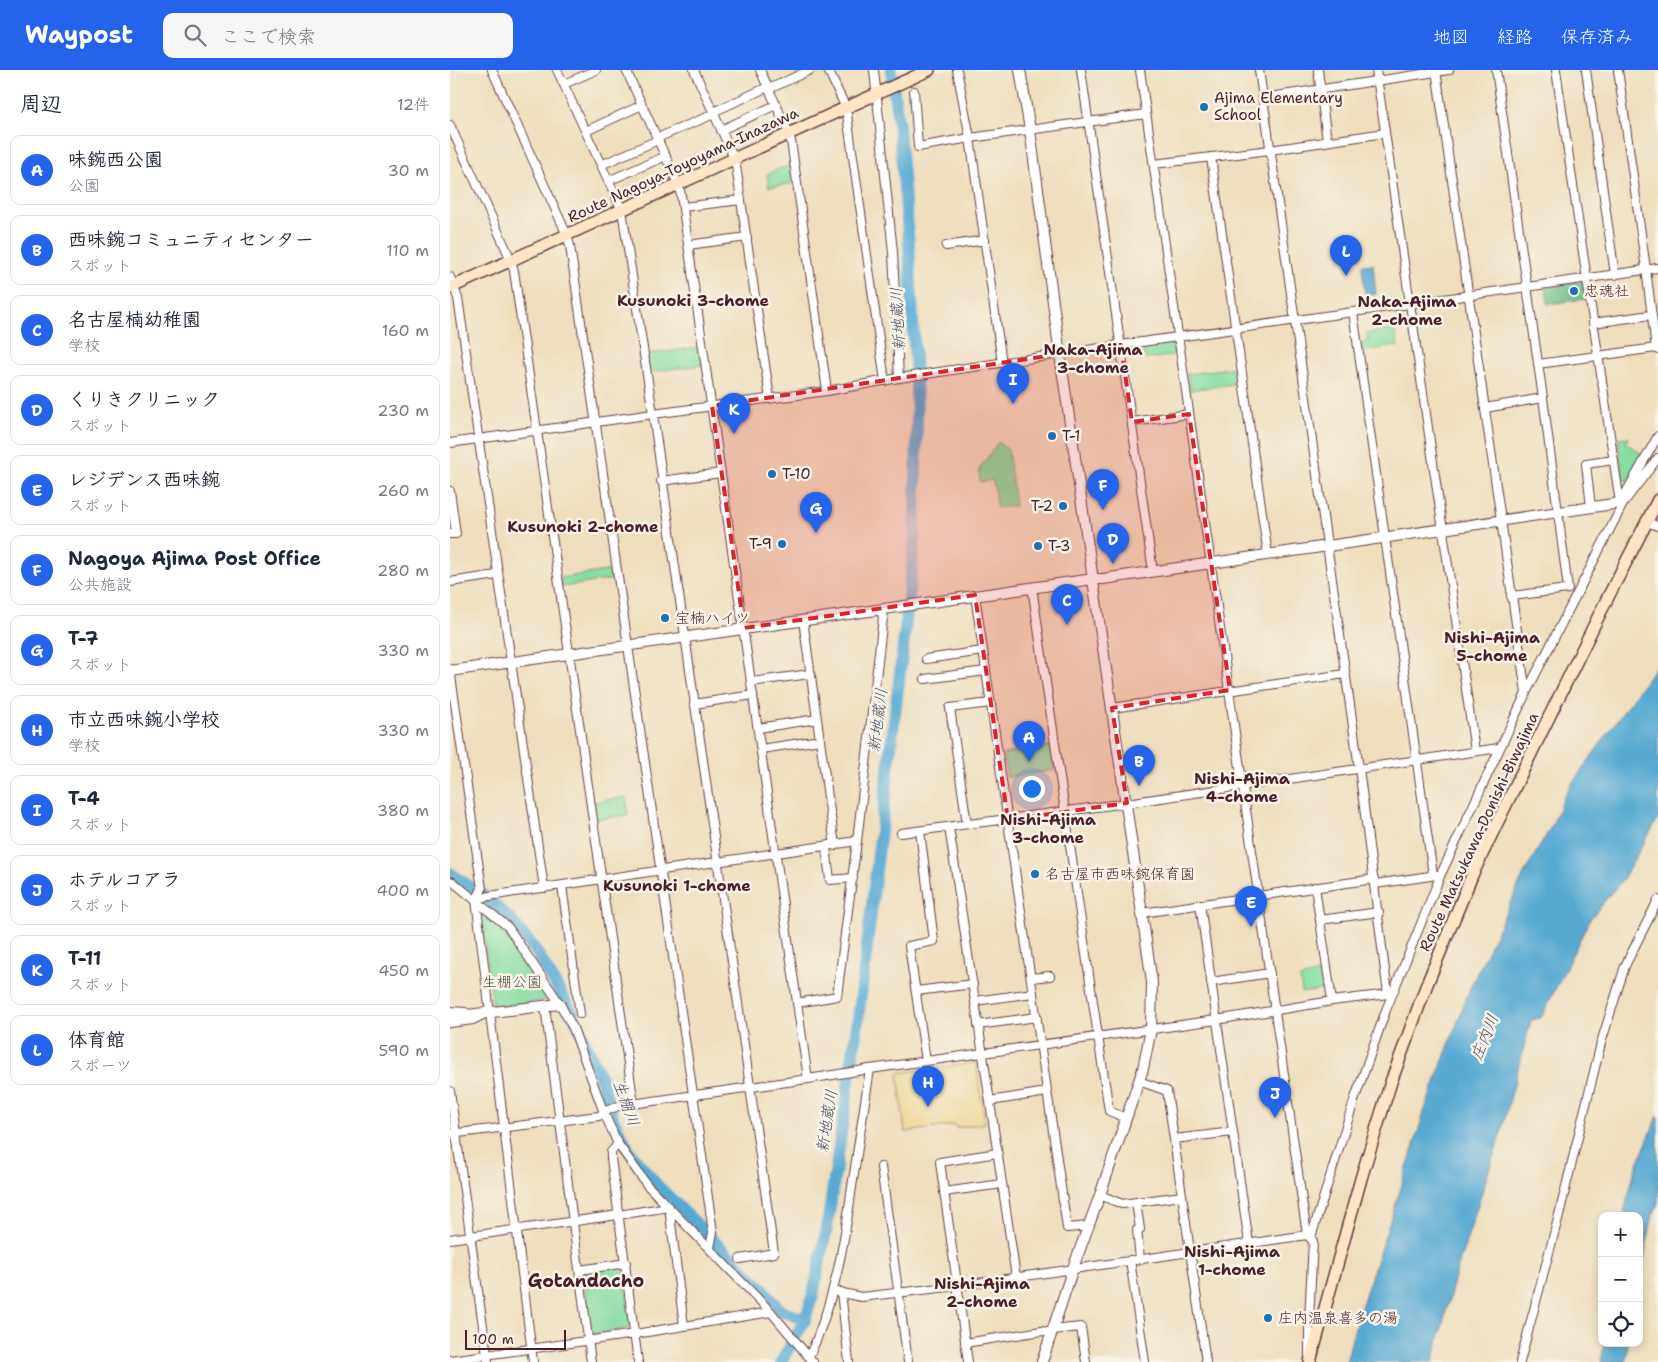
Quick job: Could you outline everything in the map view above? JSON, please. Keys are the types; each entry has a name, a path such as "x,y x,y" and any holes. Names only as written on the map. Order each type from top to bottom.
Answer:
{"main road":[{"name":"Route Nagoya-Toyoyama-Inazawa","path":"451,284 512,266 569,240 622,210 929,70"},
{"name":"Route Matsukawa-Donishi-Biwajima","path":"1309,1362 1388,1091 1426,984 1469,882 1563,685 1658,500"}],"street":[{"path":"492,70 569,240 713,1232 710,1246"},
{"path":"557,70 622,210 774,1254 740,1259"},
{"path":"564,84 596,70"},
{"path":"626,70 678,184 683,207 808,1080"},
{"path":"694,70 734,158 742,200 770,399"},
{"path":"760,70 789,134 827,391"},
{"path":"601,165 810,70"},
{"path":"828,70 846,108 886,381"},
{"path":"874,70 893,252 899,378"},
{"path":"957,70 970,138 1002,363"},
{"path":"1020,70 1063,354 1093,578 1152,982 1151,1029 1147,1054 1042,1362"},
{"path":"1081,70 1153,572"},
{"path":"1140,70 1275,1010 1309,1236 1313,1241 1309,1362"},
{"path":"1258,70 1390,994"},
{"path":"1318,70 1327,141"},
{"path":"1376,70 1475,751"},
{"path":"1263,98 1449,70"},
{"path":"1496,70 1568,589 1511,596"},
{"path":"1556,70 1586,278 1622,502"},
{"path":"1586,70 1615,275"},
{"path":"1538,364 1657,349 1618,70"},
{"path":"1437,71 1526,693"},
{"path":"914,90 918,147 1146,114"},
{"path":"721,130 776,105"},
{"path":"586,131 642,106"},
{"path":"450,125 512,266 634,1104"},
{"path":"1154,164 1270,150 1385,133"},
{"path":"608,182 666,156"},
{"path":"1212,157 1268,555"},
{"path":"683,207 742,200"},
{"path":"688,245 747,237"},
{"path":"946,246 985,240"},
{"path":"450,443 827,391 899,378 1178,336 1658,268"},
{"path":"451,284 458,298 477,439 544,888"},
{"path":"1353,312 1417,760 1437,875"},
{"path":"1593,323 1651,315"},
{"path":"1484,408 1543,398"},
{"path":"1132,422 1188,414"},
{"path":"1309,1236 1390,994 1437,875 1622,502 1658,436"},
{"path":"533,1362 504,1128 487,1013 478,899 482,889 450,670 1093,578 1103,579 1153,572 1622,502 1658,458"},
{"path":"1591,507 1586,464 1614,460"},
{"path":"661,482 721,473"},
{"path":"450,491 456,534 450,534"},
{"path":"1646,522 1658,526"},
{"path":"450,582 497,575"},
{"path":"1032,587 1109,1111 1126,1118"},
{"path":"975,595 1067,1228 1089,1226"},
{"path":"797,1003 837,996 858,841 882,618 886,608"},
{"path":"803,620 835,846"},
{"path":"926,659 983,651"},
{"path":"925,679 986,671"},
{"path":"751,682 810,674"},
{"path":"1112,708 1345,674"},
{"path":"694,704 753,695"},
{"path":"967,824 950,708 990,703"},
{"path":"758,728 817,719"},
{"path":"761,749 820,740"},
{"path":"901,833 1008,820 1499,748"},
{"path":"949,826 1016,1277"},
{"path":"920,831 934,941 909,946 926,1061"},
{"path":"478,899 858,841"},
{"path":"826,847 830,880 853,878"},
{"path":"1142,912 1315,887 1437,875"},
{"path":"450,882 453,882 478,899 508,927 560,1004 573,1028 618,1144 647,1185 710,1246 771,1312 811,1360"},
{"path":"562,886 580,1014"},
{"path":"1315,887 1332,1001"},
{"path":"1520,1362 1559,1215 1601,1043 1625,966 1658,900"},
{"path":"1200,904 1249,1243"},
{"path":"1320,920 1379,912"},
{"path":"1212,982 1270,973"},
{"path":"1031,978 1050,976"},
{"path":"916,991 973,984"},
{"path":"975,1001 1033,993"},
{"path":"453,1134 560,1122 599,1116 614,1107 1390,994"},
{"path":"450,1017 560,1004"},
{"path":"545,1006 591,1362"},
{"path":"450,1011 463,1011 470,1015"},
{"path":"450,1023 473,1020 487,1013"},
{"path":"978,1024 1037,1016"},
{"path":"811,1360 838,1291 870,1069"},
{"path":"1139,1081 1166,1091 1206,1362"},
{"path":"450,1091 453,1134 470,1236 487,1358"},
{"path":"990,1101 1047,1092"},
{"path":"1174,1139 1233,1132"},
{"path":"618,1144 611,1152 611,1158 638,1362"},
{"path":"968,1362 940,1162 997,1153"},
{"path":"882,1167 908,1362"},
{"path":"944,1192 1002,1184"},
{"path":"1100,1195 1122,1204 1182,1196"},
{"path":"1136,1202 1140,1229 1137,1230 1140,1259"},
{"path":"450,1238 669,1207"},
{"path":"669,1207 684,1326"},
{"path":"838,1291 861,1296 898,1293 1309,1236"},
{"path":"1130,1260 1145,1362"},
{"path":"580,1270 626,1263"},
{"path":"838,1291 849,1362"},
{"path":"450,1360 487,1358 531,1348 589,1341 771,1312"},
{"path":"965,1343 1081,1327 1086,1362"}],"highlighted area":[{"path":"1121,345 1132,422 1189,414 1230,690 1112,708 1127,803 1008,820 975,595 744,628 712,406"}],"green space":[{"path":"793,164 796,183 769,187 767,174"},
{"path":"1582,281 1586,299 1548,304 1546,287"},
{"path":"1395,330 1398,346 1361,351 1360,343 1368,341 1367,333"},
{"path":"1176,340 1177,355 1145,359 1142,345"},
{"path":"700,347 702,365 650,372 647,354"},
{"path":"1237,367 1240,383 1190,390 1187,374"},
{"path":"1629,437 1626,443 1642,454 1627,481 1623,479 1618,438"},
{"path":"998,442 1008,450 1015,506 997,508 993,480 980,482 979,470"},
{"path":"613,570 614,579 561,587 560,578"},
{"path":"1052,746 1056,770 1007,777 1003,754"},
{"path":"626,797 628,815 596,819 594,802"},
{"name":"生棚公園","path":"486,914 508,935 548,996 547,1000 493,1006 481,917"},
{"path":"1325,971 1327,989 1302,993 1300,978"},
{"path":"623,1265 631,1328 591,1334 583,1271"}],"sand":[{"path":"976,1063 985,1123 956,1128 955,1125 905,1132 898,1073"}],"water":[{"path":"1373,264 1376,294 1365,295 1362,265"},
{"name":"庄内川","path":"1658,663 1658,819 1623,879 1590,919 1541,1018 1531,1020 1502,1130 1456,1273 1433,1362 1346,1362 1358,1316 1425,1109 1470,988 1525,872 1552,825 1566,792"},
{"path":"1658,1115 1658,1203 1653,1215 1643,1262 1643,1212 1624,1212 1634,1173"},
{"path":"1603,1347 1628,1347 1626,1362 1601,1362"}],"waterway":[{"name":"新地蔵川","path":"781,1362 805,1320 813,1295 827,1227 858,1020 915,533 916,376 909,245 899,129 891,70"},
{"name":"生棚川","path":"450,873 487,898 513,922 536,951 573,1014 601,1078 614,1121 630,1152 658,1186 764,1290 780,1310 805,1320"}],"place":[{"name":"Ajima Elementary School","path":"1204,107"},
{"name":"体育館","path":"1346,276"},
{"name":"忠魂社","path":"1574,291"},
{"name":"T-4","path":"1013,404"},
{"name":"T-11","path":"734,434"},
{"name":"T-1","path":"1052,436"},
{"name":"T-10","path":"772,474"},
{"name":"T-2","path":"1063,506"},
{"name":"Nagoya Ajima Post Office","path":"1103,510"},
{"name":"T-7","path":"816,533"},
{"name":"T-9","path":"782,544"},
{"name":"T-3","path":"1038,546"},
{"name":"くりきクリニック","path":"1113,564"},
{"name":"宝楠ハイツ","path":"665,618"},
{"name":"名古屋楠幼稚園","path":"1067,625"},
{"name":"味鋺西公園","path":"1029,762"},
{"name":"西味鋺コミュニティセンター","path":"1139,786"},
{"name":"名古屋市西味鋺保育園","path":"1035,874"},
{"name":"レジデンス西味鋺","path":"1251,927"},
{"name":"市立西味鋺小学校","path":"928,1107"},
{"name":"ホテルコアラ","path":"1275,1118"},
{"name":"庄内温泉喜多の湯","path":"1268,1318"}],"district":[{"name":"Kusunoki 3-chome","path":"693,300"},
{"name":"Naka-Ajima 2-chome","path":"1407,310"},
{"name":"Naka-Ajima 3-chome","path":"1093,358"},
{"name":"Kusunoki 2-chome","path":"583,526"},
{"name":"Nishi-Ajima 5-chome","path":"1492,646"},
{"name":"Nishi-Ajima 4-chome","path":"1242,787"},
{"name":"Nishi-Ajima 3-chome","path":"1048,828"},
{"name":"Kusunoki 1-chome","path":"677,885"},
{"name":"Nishi-Ajima 1-chome","path":"1232,1260"},
{"name":"Gotandacho","path":"586,1281"},
{"name":"Nishi-Ajima 2-chome","path":"982,1292"}]}
